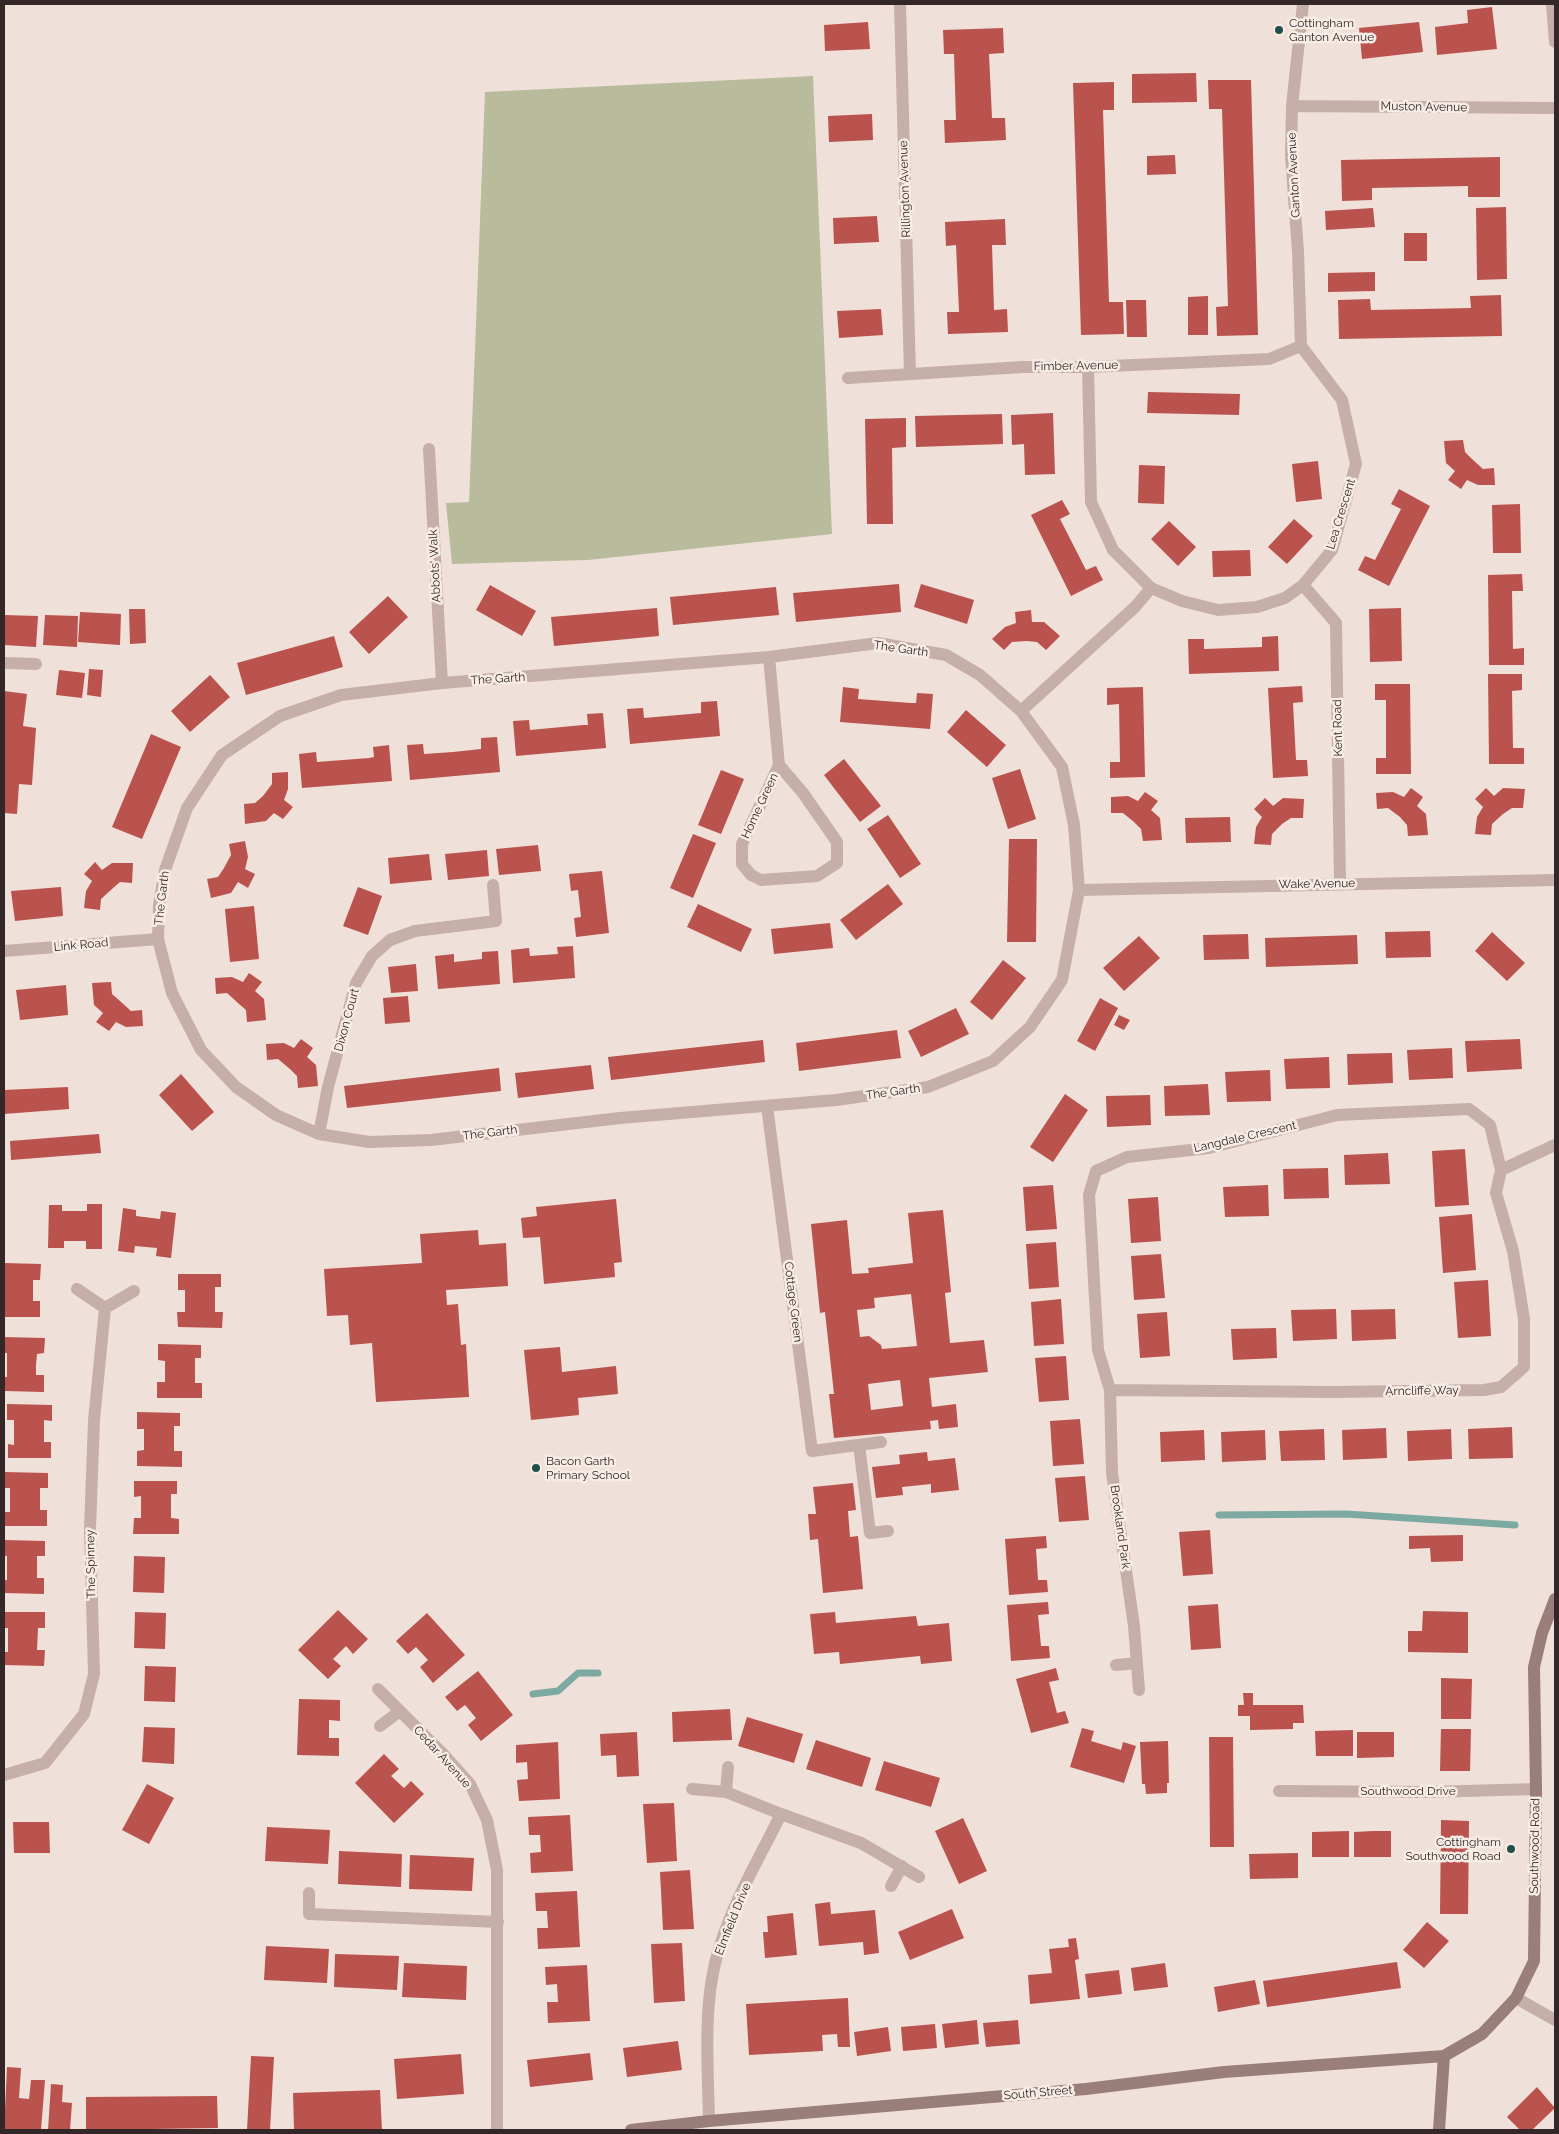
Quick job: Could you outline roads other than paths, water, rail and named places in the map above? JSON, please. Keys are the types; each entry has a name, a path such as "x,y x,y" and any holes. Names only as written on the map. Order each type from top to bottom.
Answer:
{"main road":[{"name":"Southwood Road","path":"1444,2056 1482,2034 1516,1998 1534,1961 1536,1789 1534,1667 1542,1633 1555,1599"},
{"name":"South Street","path":"632,2130 709,2121 1086,2089 1224,2072 1444,2056"},
{"path":"1439,2130 1444,2056"}],"street":[{"name":"Rillington Avenue","path":"900,4 910,374"},
{"name":"Ganton Avenue","path":"1300,346 1298,252 1292,155 1292,106 1304,4"},
{"path":"1552,4 1555,42"},
{"name":"Muston Avenue","path":"1292,106 1555,108"},
{"name":"Fimber Avenue","path":"848,378 1023,367 1088,367 1269,359 1300,346"},
{"name":"Lea Crescent","path":"1088,367 1091,502 1113,550 1151,588 1182,601 1218,610 1257,607 1285,598 1303,585 1332,550 1356,464 1342,400 1300,346"},
{"name":"Abbots' Walk","path":"430,449 442,683"},
{"name":"Kent Road","path":"1303,585 1336,623 1340,883"},
{"path":"1021,711 1135,607 1151,588"},
{"name":"The Garth","path":"878,643 946,655 980,675 1021,711 1062,767 1074,825 1079,890 1062,980 1030,1027 993,1061 928,1087 836,1100 620,1118 431,1140 368,1142 319,1134 276,1115 236,1087 201,1050 172,993 158,939 159,905 165,870 187,808 222,755 280,716 341,695 442,683 769,657 878,643"},
{"name":"Home Green","path":"769,657 779,765 742,844 742,864 751,875 761,880 817,876 836,863 837,842 803,793 779,765"},
{"path":"4,663 36,664"},
{"name":"Wake Avenue","path":"1079,890 1340,883 1555,880"},
{"name":"Dixon Court","path":"319,1134 328,1087 356,983 372,956 390,940 415,931 496,922 493,885"},
{"name":"Link Road","path":"4,951 158,939"},
{"name":"Cottage Green","path":"768,1106 812,1451 881,1442"},
{"name":"Arncliffe Way","path":"1110,1390 1333,1392 1484,1390 1501,1387 1524,1367 1524,1319 1513,1251 1496,1194 1501,1170 1490,1126 1469,1109"},
{"name":"Langdale Crescent","path":"1110,1390 1098,1350 1089,1196 1096,1171 1127,1157 1209,1148 1337,1115 1469,1109"},
{"path":"1501,1170 1555,1145"},
{"path":"77,1289 105,1308 134,1291"},
{"name":"The Spinney","path":"4,1775 45,1763 84,1714 94,1674 91,1519 94,1420 105,1308"},
{"name":"Brookland Park","path":"1110,1390 1112,1473 1134,1626 1139,1690"},
{"path":"859,1445 870,1533 888,1531"},
{"path":"1116,1665 1137,1663"},
{"name":"Cedar Avenue","path":"378,1689 470,1784 487,1820 497,1870 497,2130"},
{"path":"380,1726 400,1711"},
{"path":"726,1792 728,1767"},
{"path":"692,1789 726,1792 862,1843 919,1877"},
{"name":"Southwood Drive","path":"1279,1790 1429,1792 1536,1789"},
{"name":"Elmfield Drive","path":"709,2121 708,2061 711,1986 720,1946 739,1899 781,1814"},
{"path":"892,1886 902,1866"},
{"path":"309,1893 309,1914 498,1922"},
{"path":"1516,1998 1555,2020"}],"waterway":[{"path":"1219,1515 1346,1514 1515,1525"},
{"path":"533,1694 558,1691 578,1673 598,1673"}],"place":[{"name":"Cottingham Ganton Avenue","path":"1279,30"},
{"name":"Bacon Garth Primary School","path":"536,1468"},
{"name":"Cottingham Southwood Road","path":"1511,1849"}]}
